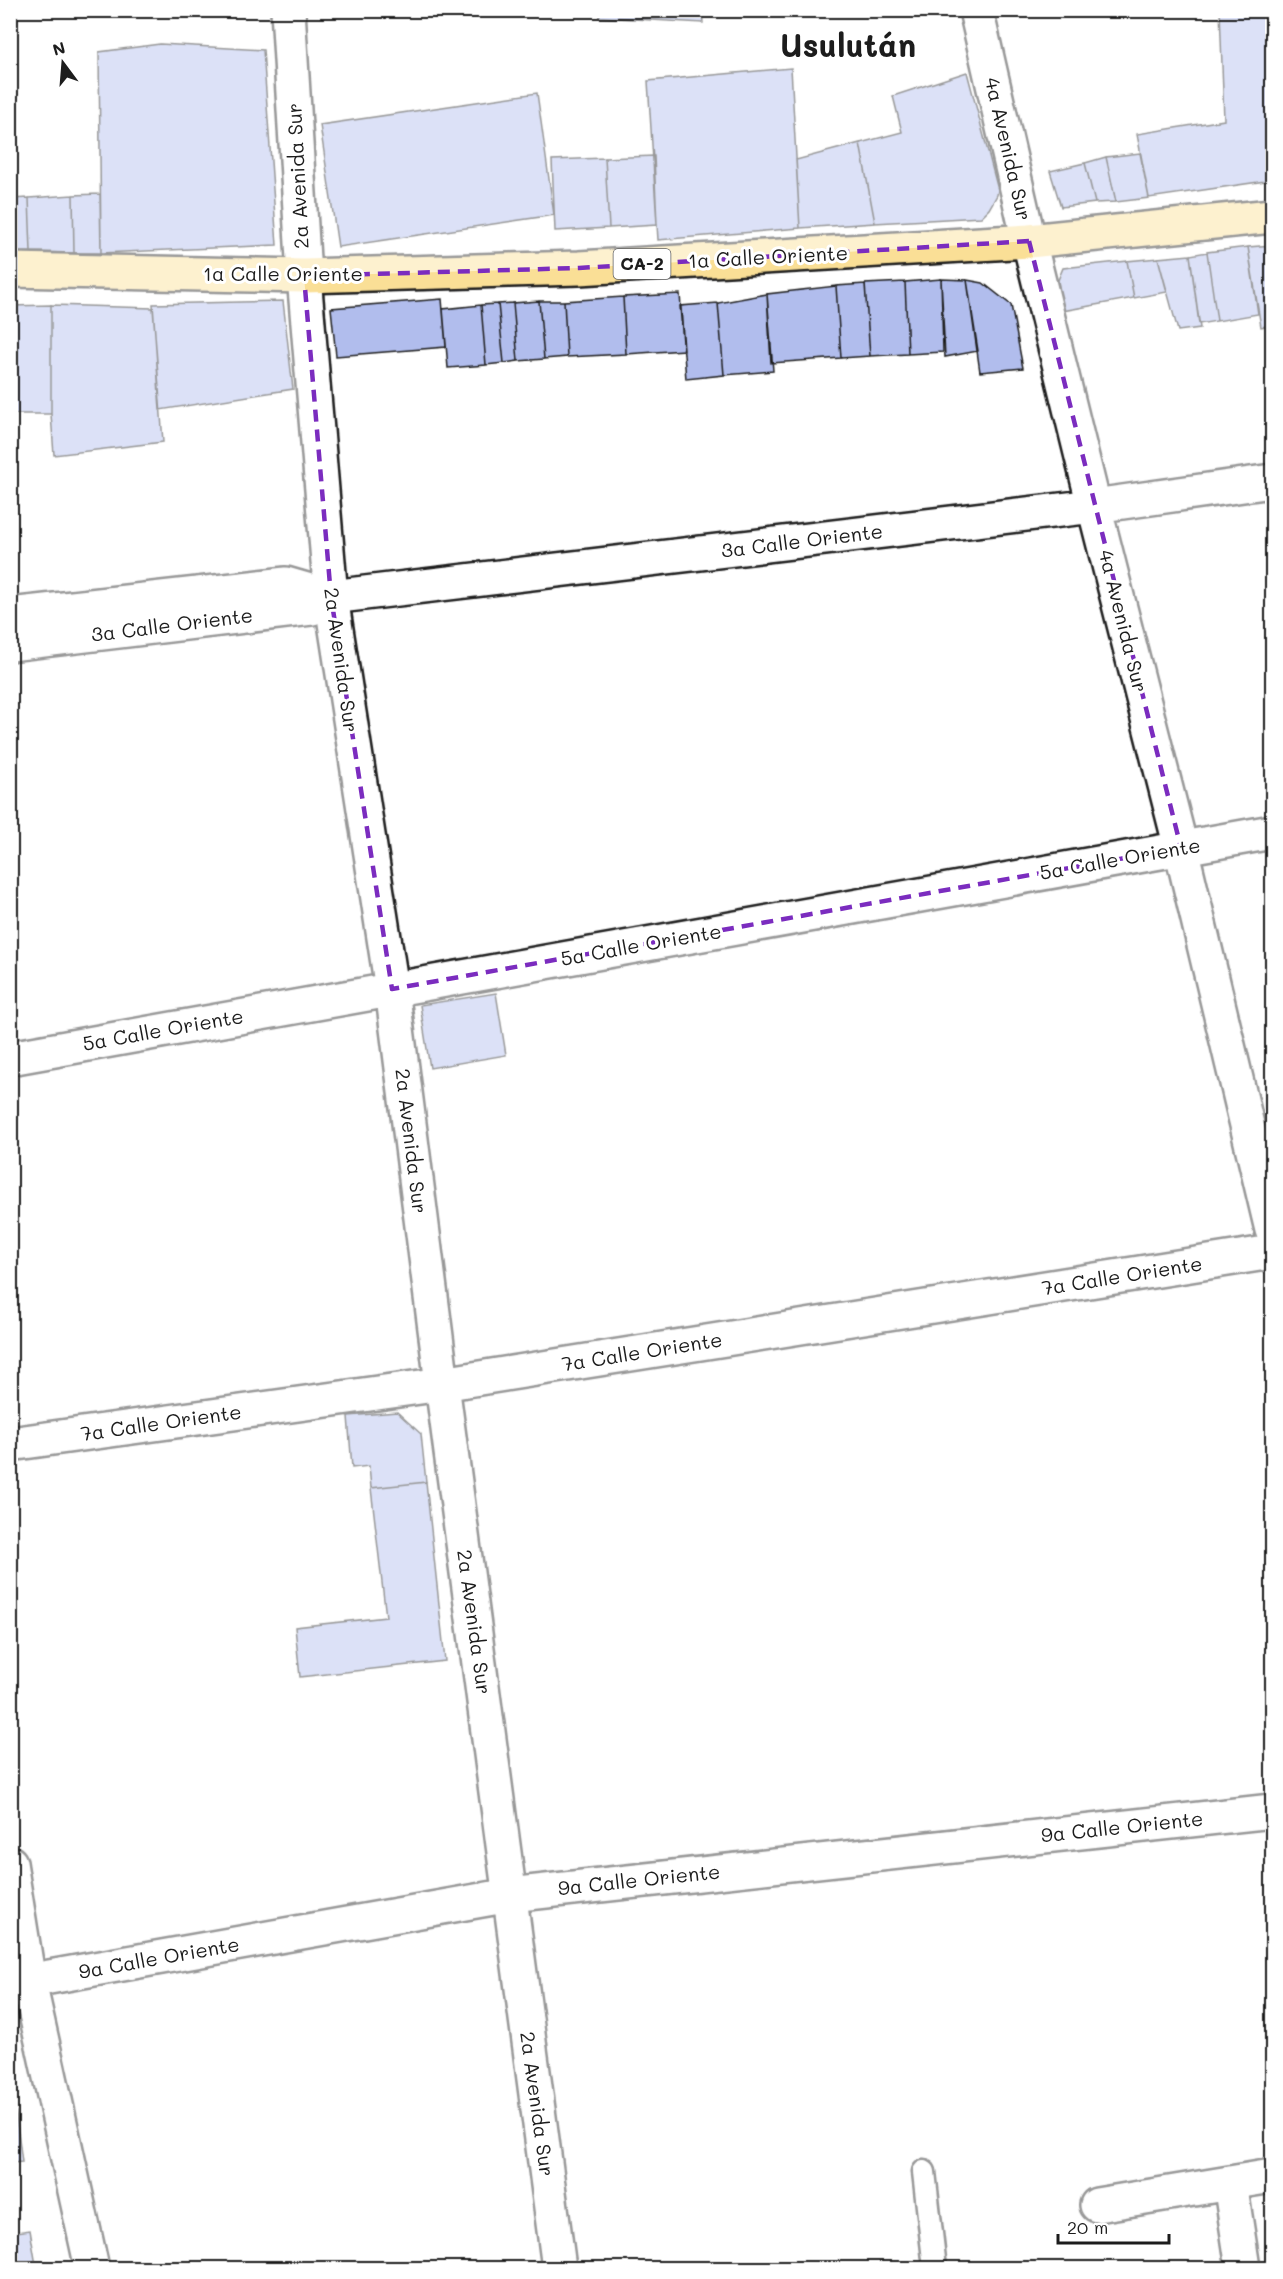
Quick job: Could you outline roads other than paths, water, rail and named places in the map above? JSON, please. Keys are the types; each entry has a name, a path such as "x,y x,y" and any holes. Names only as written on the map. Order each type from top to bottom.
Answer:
{"main road":[{"name":"1a Calle Oriente","path":"10,270 304,276 579,268 1029,241 1272,216"}],"street":[{"name":"2a Avenida Sur","path":"288,10 304,276 331,597 392,989 559,2268"},
{"name":"4a Avenida Sur","path":"975,10 1029,241 1181,848 1272,1230"},
{"name":"3a Calle Oriente","path":"10,615 286,584 331,597 1094,506 1272,481"},
{"name":"3a Calle Oriente","path":"10,644 312,608 331,597"},
{"name":"5a Calle Oriente","path":"10,1058 1272,832"},
{"name":"7a Calle Oriente","path":"10,1444 442,1384 1272,1252"},
{"name":"9a Calle Oriente","path":"20,1983 510,1895 1272,1811"},
{"path":"10,1863 20,1983 93,2268"},
{"path":"1096,2205 1272,2176"},
{"path":"1230,2183 1243,2268"}],"lane":[{"path":"924,2172 935,2268"}],"district":[{"name":"Usulután","path":"848,46"}]}
